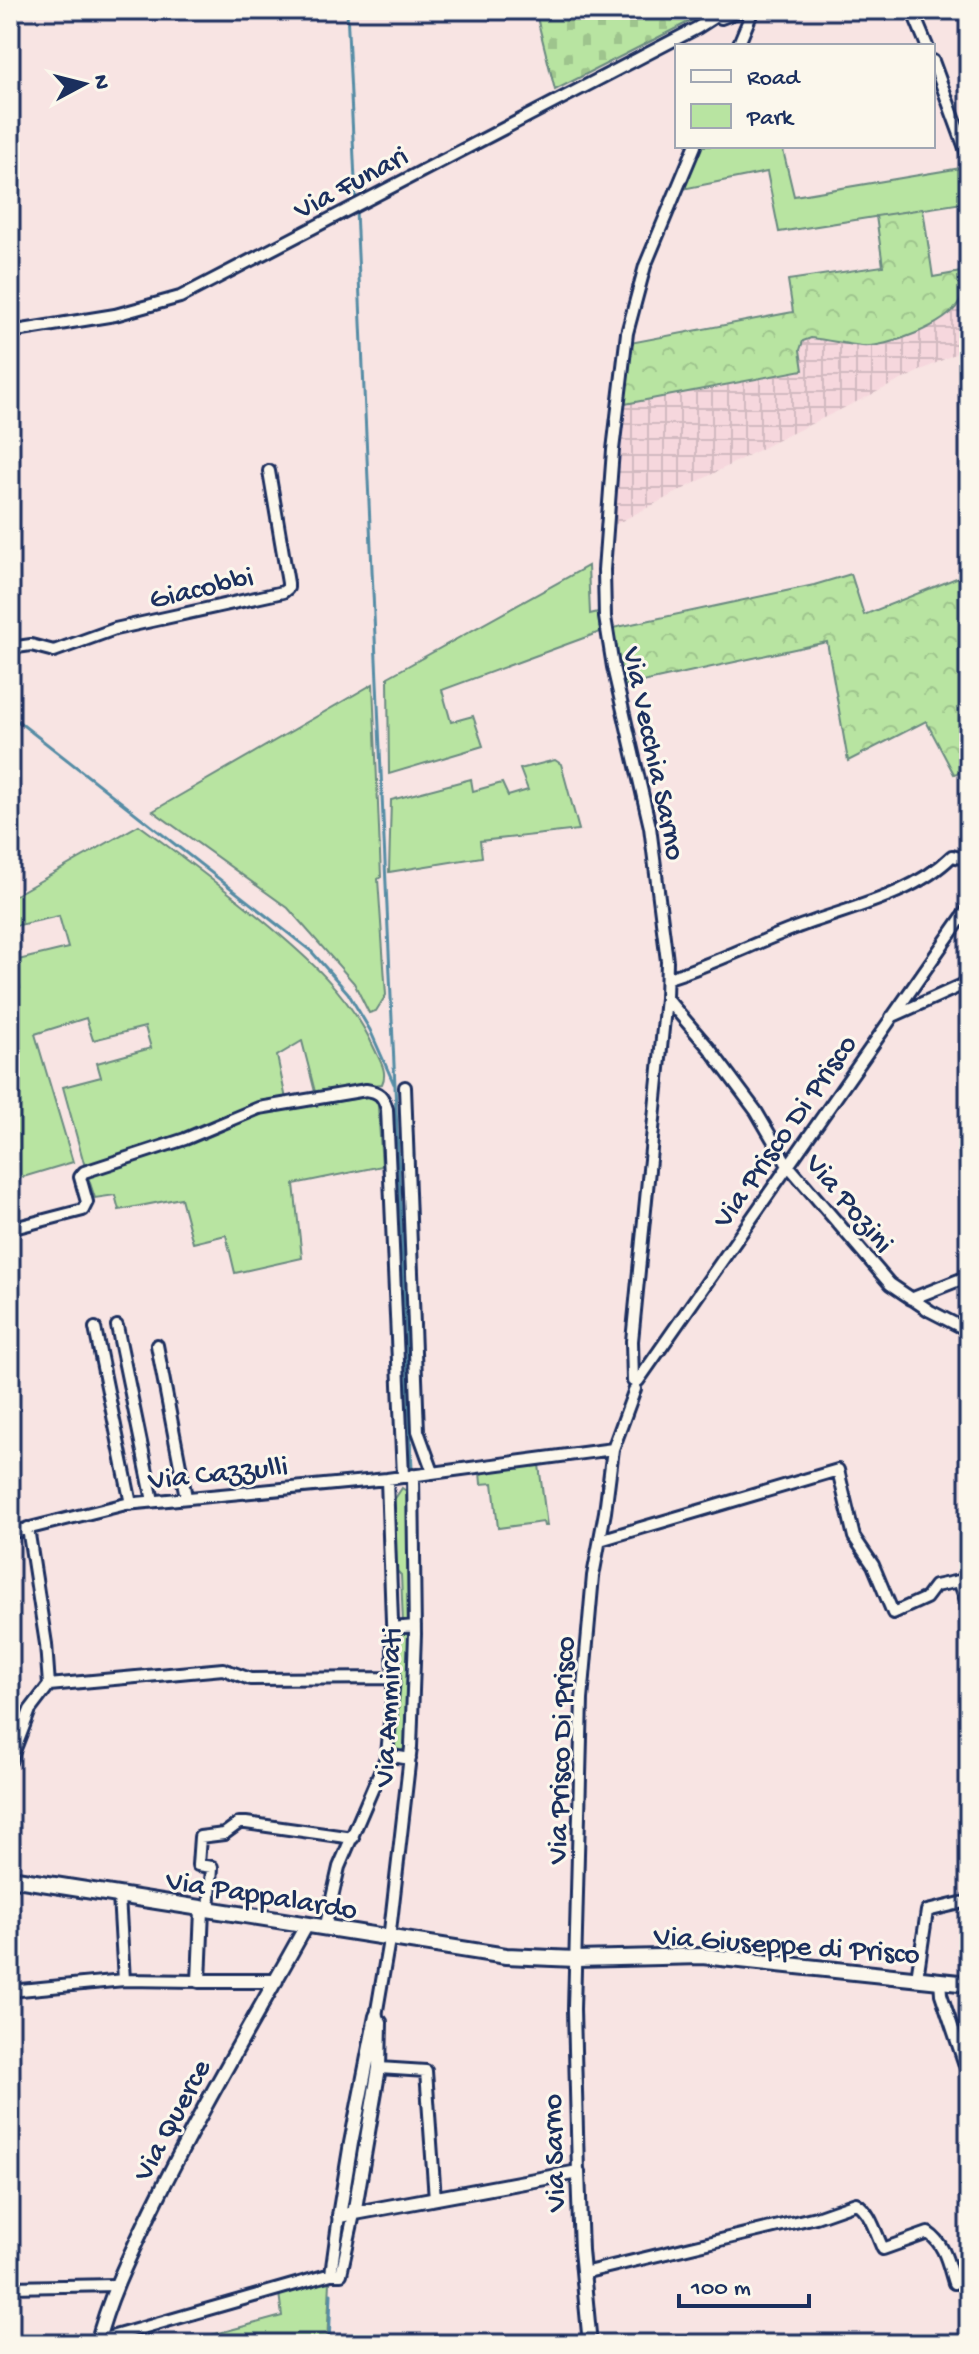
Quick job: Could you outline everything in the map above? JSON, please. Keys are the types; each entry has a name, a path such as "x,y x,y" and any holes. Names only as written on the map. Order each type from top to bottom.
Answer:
{"main road":[{"name":"Via Pappalardo","path":"10,1878 506,1956"},
{"name":"Via Giuseppe di Prisco","path":"506,1956 576,1959 702,1956 969,1984"}],"street":[{"name":"Via Funari","path":"10,332 115,315 180,297 697,28 725,10"},
{"name":"Via Funari","path":"697,28 742,10"},
{"path":"739,44 753,10"},
{"path":"912,10 926,44"},
{"path":"935,66 969,159"},
{"name":"Via Vecchia Sarno","path":"635,1384 632,1341 668,978 650,827 613,667 605,617 604,570 617,407 627,333 645,266 694,148"},
{"name":"Giacobbi","path":"10,648 31,645 54,651 115,629 283,592 288,588 288,583 269,471"},
{"path":"668,978 909,885 938,870 952,856 969,860"},
{"name":"Via Prisco Di Prisco","path":"576,1959 582,1699 593,1576 613,1449 635,1384 969,907"},
{"path":"890,1017 969,982"},
{"name":"Via Pozini","path":"666,998 709,1048 756,1111 787,1164 890,1284 969,1331"},
{"path":"405,1087 418,1431 433,1472"},
{"name":"Via Ammirati","path":"10,1229 83,1210 87,1202 80,1177 84,1172 185,1139 259,1108 366,1090 376,1091 384,1097 388,1123 415,1626 410,1759 389,1940 376,2016"},
{"path":"911,1299 969,1276"},
{"path":"117,1326 153,1501"},
{"path":"95,1328 131,1504"},
{"path":"157,1345 186,1497"},
{"name":"Via Cazzulli","path":"10,1533 131,1504 387,1479 613,1449"},
{"path":"600,1540 838,1470 854,1537 873,1565 893,1613 926,1598 935,1586 964,1578 969,1608"},
{"name":"Via Ammirati","path":"325,1929 339,1867 387,1755 394,1678 387,1479"},
{"path":"10,1762 30,1710 49,1685 46,1644 28,1528"},
{"path":"392,1628 415,1626"},
{"path":"49,1685 223,1669 250,1679 394,1678"},
{"path":"387,1755 410,1759"},
{"path":"199,1981 212,1867 198,1865 200,1837 224,1834 239,1823 246,1823 353,1838"},
{"path":"119,1896 124,1980"},
{"path":"917,1978 927,1911 969,1901"},
{"name":"Via Querce","path":"97,2343 116,2285 207,2103 306,1926"},
{"name":"Via Sarno","path":"576,1959 574,2009 578,2172 590,2344"},
{"path":"10,1991 124,1980 276,1981"},
{"path":"940,1980 941,1994 969,2077"},
{"path":"97,2343 331,2274 337,2276 344,2269 379,2068 381,2027 376,2016"},
{"path":"331,2274 351,2143 376,2016"},
{"path":"379,2068 426,2071 435,2199"},
{"path":"339,2216 578,2172"},
{"path":"583,2273 816,2217 856,2203 861,2205 883,2249 928,2233 936,2238 941,2244 954,2283"},
{"path":"10,2287 116,2285"}],"shaded area":[{"path":"969,271 969,347 774,442 614,525 625,404 803,370 800,350 803,341 811,338 830,340 963,289 961,272"}],"green space":[{"path":"535,10 712,10 555,90"},
{"path":"700,148 782,148 794,196 967,167 969,202 779,232 767,172 683,189"},
{"path":"923,209 933,277 961,272 961,300 942,319 915,334 873,346 811,338 803,341 800,350 803,370 625,404 630,343 793,312 788,280 883,266 876,216"},
{"path":"588,566 590,614 598,612 600,632 442,690 451,722 473,716 483,746 389,774 388,677"},
{"path":"969,573 969,770 954,774 926,721 848,761 827,642 624,686 613,628 814,585 851,574 864,615"},
{"path":"373,684 381,877 378,879 386,995 376,1011 369,1013 354,983 288,908 153,811"},
{"path":"555,760 561,764 579,830 480,841 482,857 389,872 391,800 471,779 473,791 502,783 508,796 528,790 520,769"},
{"path":"139,825 260,918 326,978 365,1030 383,1067 384,1080 382,1084 315,1092 302,1041 277,1056 286,1099 85,1167 63,1087 101,1077 97,1063 151,1048 145,1027 93,1040 86,1018 35,1034 73,1162 10,1181 10,991 20,988 14,961 68,948 59,916 10,927 10,898"},
{"path":"373,1096 377,1099 382,1166 294,1184 302,1258 235,1273 226,1235 193,1243 181,1198 119,1210 115,1195 95,1198 87,1174 265,1113"},
{"path":"539,1465 547,1526 543,1522 498,1528 493,1483 481,1484 480,1472"},
{"path":"402,1488 409,1493 412,1623 403,1623 401,1575 395,1569 394,1500"},
{"path":"412,1632 405,1753 392,1750 398,1633"},
{"path":"330,2282 327,2344 209,2344 208,2336 282,2316 279,2293"}],"waterway":[{"path":"347,10 356,202"},
{"path":"356,210 412,1469"},
{"path":"10,715 311,951 348,993 370,1030 394,1084"},
{"path":"329,2344 331,2294"}]}
